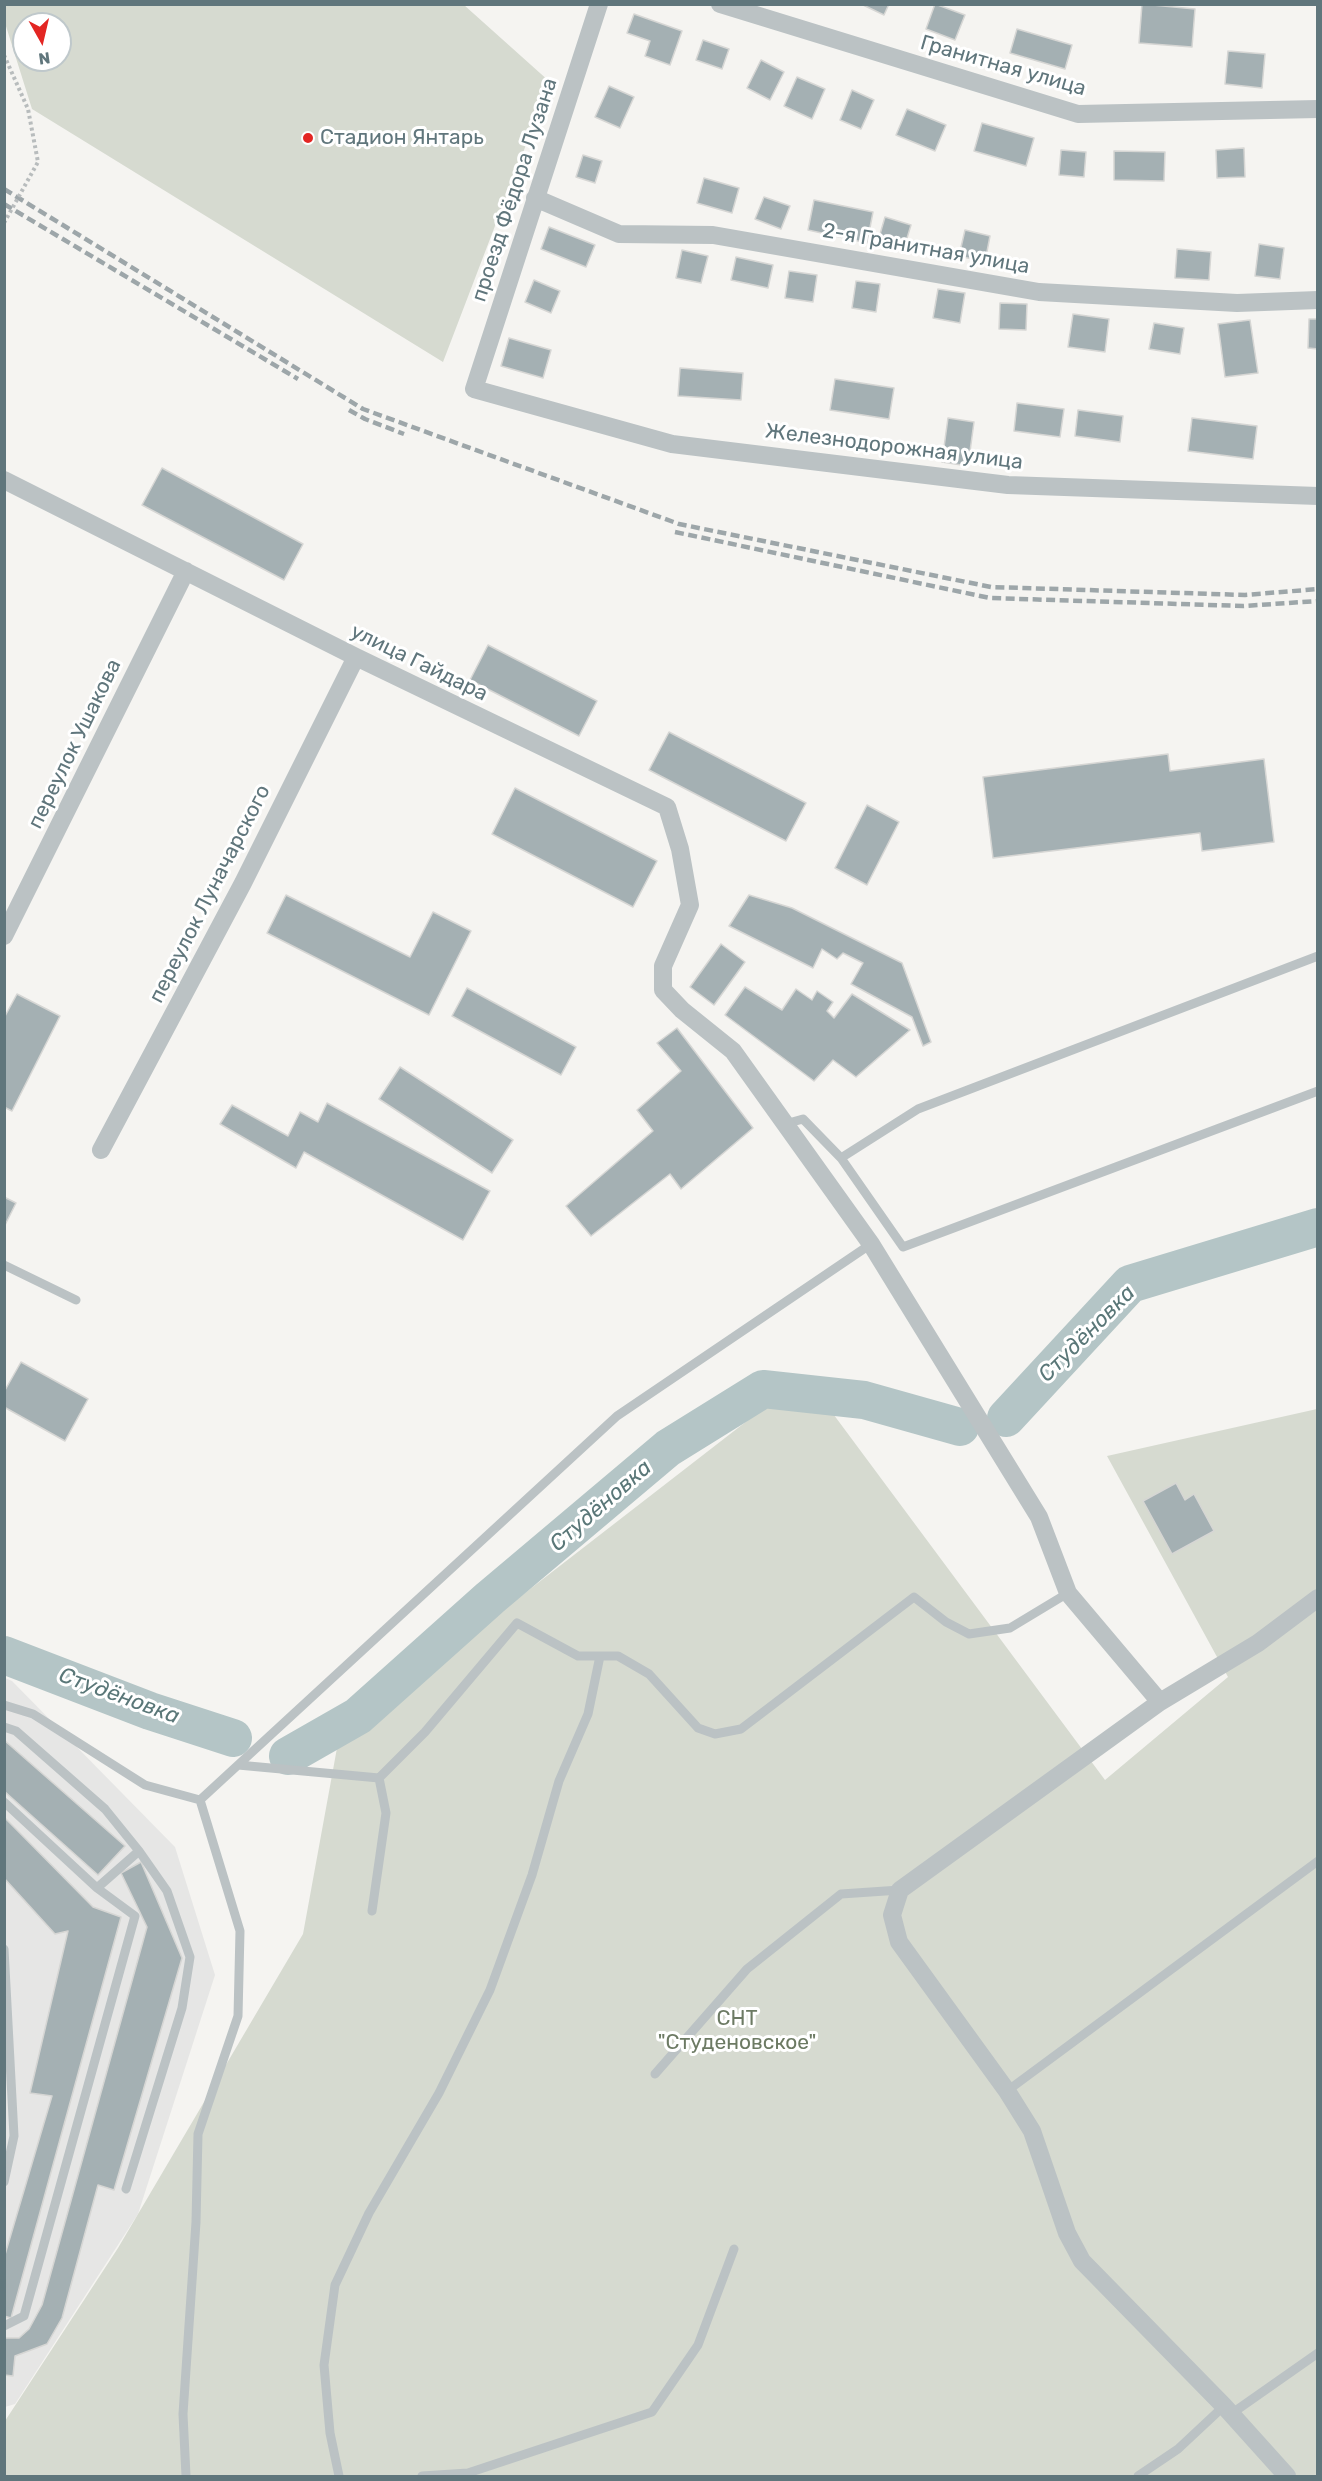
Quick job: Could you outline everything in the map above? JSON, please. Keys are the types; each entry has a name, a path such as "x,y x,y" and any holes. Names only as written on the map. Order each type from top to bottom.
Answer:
{"street":[{"name":"проезд Фёдора Лузана","path":"474,389 599,4"},
{"name":"Гранитная улица","path":"720,4 1078,114 1317,109"},
{"name":"2-я Гранитная улица","path":"535,198 619,234 713,236 1039,292 1237,303 1317,300"},
{"name":"Железнодорожная улица","path":"474,389 683,445 1008,485 1317,496"},
{"name":"улица Гайдара","path":"4,480 356,657 667,807 680,849 690,905 663,966 663,990 682,1010 733,1051 785,1124"},
{"name":"переулок Ушакова","path":"4,936 186,572"},
{"name":"переулок Луначарского","path":"101,1150 243,883 356,657"},
{"path":"785,1124 871,1244 1039,1516 1068,1593 1160,1702"},
{"path":"1287,2476 1228,2410 1082,2261 1067,2233 1032,2131 1007,2091 899,1942 892,1915 900,1890 1160,1702 1258,1643 1317,1598"}],"lane":[{"path":"842,1158 918,1108 1317,956"},
{"path":"785,1124 803,1119 842,1158 903,1247 1317,1091"},
{"path":"200,1800 617,1416 871,1244"},
{"path":"4,1266 76,1300"},
{"path":"379,1778 424,1732 517,1623 578,1656 618,1656 649,1674 698,1728 715,1734 741,1729 914,1597 946,1622 969,1634 1010,1628 1068,1593"},
{"path":"339,2476 330,2433 324,2365 335,2285 369,2213 439,2093 490,1990 532,1875 559,1781 588,1714 600,1656"},
{"path":"4,1704 33,1714 145,1785 200,1800"},
{"path":"4,1727 16,1731 105,1809 139,1851 167,1891 190,1957 182,2008 126,2189"},
{"path":"238,1765 379,1778"},
{"path":"372,1911 386,1813 379,1778"},
{"path":"186,2476 183,2414 196,2222 198,2134 238,2016 240,1931 200,1800"},
{"path":"4,1802 97,1888 135,1916 24,2316 4,2326"},
{"path":"97,1888 139,1851"},
{"path":"1007,2091 1317,1861"},
{"path":"655,2074 747,1969 841,1894 900,1890"},
{"path":"4,1949 14,2136 4,2182"},
{"path":"422,2476 468,2474 652,2412 698,2345 734,2249"},
{"path":"1138,2476 1178,2449 1228,2410 1317,2353"}],"path":[{"path":"4,55 28,109 38,162 4,223"}],"shaded area":[{"path":"5,1678 12,1681 175,1847 215,1975 138,2214 15,2404 5,2407"}],"green space":[{"name":"Стадион Янтарь","path":"4,5 464,5 550,82 443,362 32,109 20,72 72,72 72,12 12,12 12,45 5,23"},
{"name":"СНТ \"Студеновское\"","path":"805,1376 1105,1780 1228,1677 1107,1456 1317,1409 1317,2476 5,2476 5,2421 118,2248 303,1934 339,1737"}],"building":[{"path":"861,4 889,4 884,15"},
{"path":"935,4 965,15 955,40 926,29"},
{"path":"1142,4 1195,9 1192,47 1139,43"},
{"path":"634,14 682,31 670,65 645,56 650,41 627,33"},
{"path":"1017,29 1072,45 1065,69 1010,53"},
{"path":"703,40 729,49 722,69 696,60"},
{"path":"1228,51 1265,54 1262,88 1225,84"},
{"path":"761,60 784,72 770,100 747,88"},
{"path":"797,77 825,89 812,119 784,106"},
{"path":"609,86 634,97 620,128 595,117"},
{"path":"852,90 874,100 861,129 840,120"},
{"path":"907,109 946,125 935,151 896,135"},
{"path":"982,123 1034,138 1026,166 974,151"},
{"path":"1244,148 1245,177 1217,178 1216,150"},
{"path":"1061,150 1086,152 1084,177 1059,175"},
{"path":"1114,151 1165,152 1164,181 1114,180"},
{"path":"583,155 602,161 595,183 576,177"},
{"path":"704,178 739,188 732,213 697,203"},
{"path":"764,197 790,206 781,229 755,219"},
{"path":"814,200 873,212 867,243 808,230"},
{"path":"885,217 911,225 904,248 878,241"},
{"path":"549,227 595,245 586,267 541,249"},
{"path":"965,230 990,236 985,262 959,256"},
{"path":"1259,244 1284,248 1280,279 1255,276"},
{"path":"1177,249 1211,252 1209,280 1175,278"},
{"path":"682,250 708,256 701,283 676,278"},
{"path":"736,257 773,265 768,288 731,280"},
{"path":"789,271 817,275 813,302 785,298"},
{"path":"534,280 560,291 551,313 525,302"},
{"path":"856,281 880,284 876,312 852,308"},
{"path":"938,289 965,293 960,323 933,318"},
{"path":"1000,303 1027,304 1026,330 999,329"},
{"path":"1073,314 1109,319 1105,352 1068,347"},
{"path":"1309,319 1318,319 1318,349 1308,348"},
{"path":"1250,320 1258,373 1225,377 1218,324"},
{"path":"1154,323 1184,328 1180,354 1149,349"},
{"path":"509,338 551,350 543,378 501,366"},
{"path":"680,368 743,373 741,400 678,396"},
{"path":"835,379 894,388 889,419 830,410"},
{"path":"1017,403 1064,409 1060,437 1014,431"},
{"path":"1078,410 1123,416 1120,442 1075,436"},
{"path":"948,418 974,422 968,466 942,462"},
{"path":"1192,418 1257,426 1253,459 1188,451"},
{"path":"162,468 303,544 284,580 142,505"},
{"path":"488,645 597,701 579,736 470,680"},
{"path":"669,732 806,803 786,841 649,770"},
{"path":"1168,754 1170,771 1264,759 1274,842 1202,851 1200,833 993,858 983,777"},
{"path":"515,788 657,861 633,907 492,834"},
{"path":"867,805 899,822 867,885 835,868"},
{"path":"286,895 410,957 433,912 471,931 429,1015 267,933"},
{"path":"749,895 792,908 902,963 931,1042 923,1046 912,1017 851,984 863,963 843,953 837,959 822,949 813,968 729,926"},
{"path":"721,944 745,962 714,1005 690,987"},
{"path":"745,987 782,1010 796,989 812,1000 817,991 833,1002 827,1011 834,1018 852,994 910,1030 856,1077 833,1060 814,1081 725,1015"},
{"path":"467,988 576,1047 561,1075 452,1016"},
{"path":"17,994 60,1016 12,1111 4,1107 4,1018"},
{"path":"677,1028 753,1128 681,1189 670,1174 591,1236 566,1206 653,1131 637,1110 681,1071 657,1043"},
{"path":"400,1067 513,1140 492,1173 379,1099"},
{"path":"327,1103 490,1191 463,1240 304,1152 296,1168 220,1124 232,1105 288,1136 300,1112 318,1122"},
{"path":"4,1197 16,1203 4,1227"},
{"path":"21,1362 88,1399 65,1441 4,1407 4,1392"},
{"path":"1176,1483 1185,1500 1194,1494 1214,1531 1172,1554 1143,1501"},
{"path":"4,1740 125,1846 98,1875 4,1791"},
{"path":"4,1817 93,1907 121,1917 11,2318 4,2316 4,2258 52,2096 30,2093 68,1931 55,1934 4,1878"},
{"path":"141,1862 182,1958 114,2190 98,2185 62,2318 47,2344 15,2356 13,2376 4,2375 4,2338 19,2338 29,2329 42,2305 147,1927 121,1873"}],"waterway":[{"name":"Студёновка","path":"1006,1418 1130,1284 1318,1227"},
{"name":"Студёновка","path":"288,1756 358,1716 490,1598 668,1448 763,1389 864,1400 960,1427"},
{"name":"Студёновка","path":"4,1655 150,1711 233,1738"}],"railway":[{"path":"4,189 363,409 679,524 991,587 1245,595 1318,589"},
{"path":"4,204 298,379"},
{"path":"349,410 365,419 404,434"},
{"path":"675,532 990,598 1243,606 1318,601"}],"place":[{"name":"Стадион Янтарь","path":"308,138"}]}
